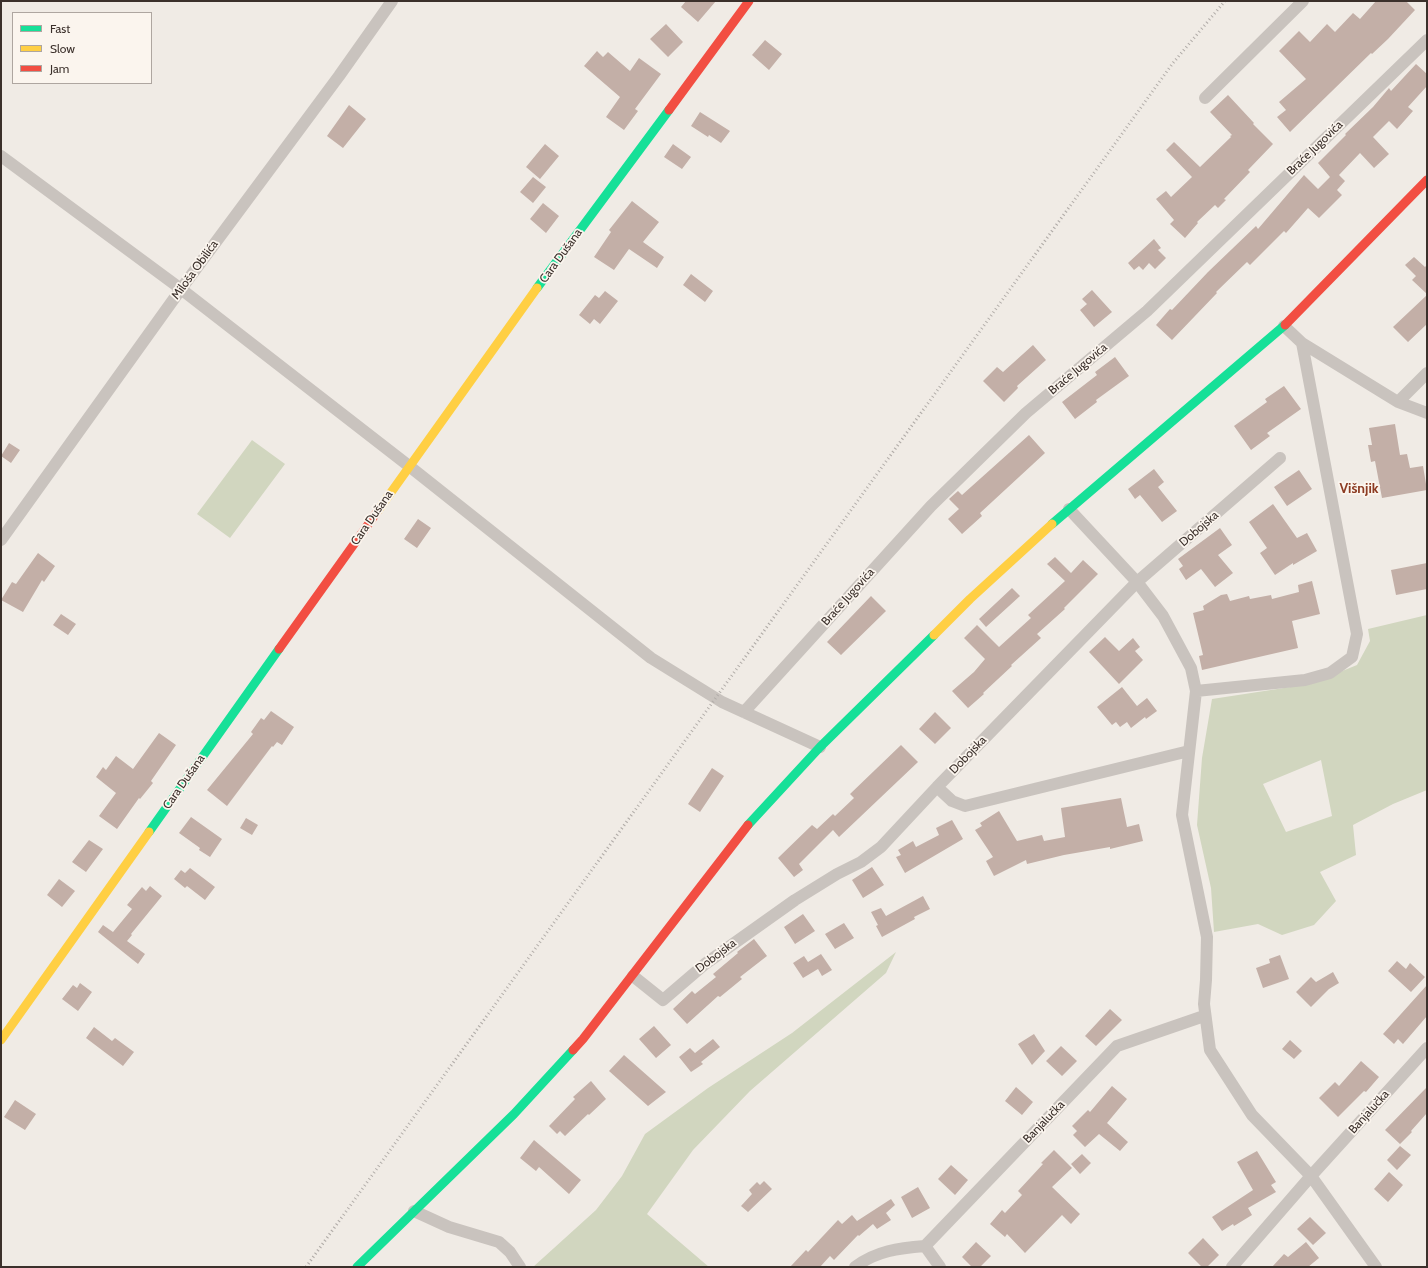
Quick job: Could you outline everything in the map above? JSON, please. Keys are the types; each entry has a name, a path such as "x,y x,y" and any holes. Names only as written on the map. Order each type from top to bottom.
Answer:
{"main road":[{"name":"Cara Dušana","path":"1,1040 409,466 749,1"},
{"path":"357,1267 514,1114 583,1039 633,976 753,818 820,747 970,599 1069,509 1284,326 1427,180"}],"street":[{"name":"Miloša Obilića","path":"1,540 392,1"},
{"path":"1205,98 1303,1"},
{"name":"Braće Jugovića","path":"744,712 937,500 1026,413 1147,311 1426,43"},
{"path":"1,156 181,290 409,466 651,658 715,698 820,747"},
{"path":"1284,326 1302,344 1398,402 1427,414"},
{"path":"1196,691 1305,680 1330,673 1352,657 1357,634 1302,344"},
{"path":"1398,402 1427,373"},
{"name":"Dobojska","path":"633,976 663,1000 705,964 795,900 837,874 861,862 881,847 937,787 1136,582 1280,458"},
{"path":"1069,509 1136,582 1163,616 1191,668 1196,691 1182,815 1207,937 1204,1016 1210,1050 1252,1116 1311,1176 1376,1267"},
{"path":"937,787 952,801 965,806 1189,750"},
{"name":"Banjalučka","path":"925,1246 1117,1046 1204,1016"},
{"name":"Banjalučka","path":"1232,1267 1311,1176 1427,1048"},
{"path":"414,1211 449,1226 499,1242 510,1252 520,1267"},
{"path":"854,1267 865,1259 886,1251 925,1246 940,1267"}],"green space":[{"path":"252,440 285,464 230,538 197,514"},
{"path":"1427,615 1427,790 1393,804 1353,825 1356,855 1320,872 1336,901 1314,925 1282,935 1258,924 1214,932 1211,888 1197,825 1202,758 1212,699 1310,684 1357,665 1370,641 1368,629","holes":["1321,760 1332,816 1286,832 1263,784"]},
{"path":"896,952 886,973 750,1091 693,1150 647,1214 709,1267 533,1267 596,1210 622,1176 645,1134 708,1088 792,1033"}],"building":[{"path":"686,1 716,1 698,22 681,7"},
{"path":"1376,1 1406,1 1415,10 1388,39 1372,54 1371,53 1290,132 1277,117 1286,110 1279,102 1306,79 1279,51 1299,31 1310,42 1327,24 1335,32 1353,13 1360,19"},
{"path":"666,24 683,42 668,57 650,39"},
{"path":"765,40 782,54 769,70 752,55"},
{"path":"597,51 603,57 608,52 630,71 639,58 661,74 635,109 638,111 624,130 606,117 620,97 584,66"},
{"path":"1416,64 1427,74 1427,86 1408,107 1413,111 1397,129 1389,121 1373,137 1389,154 1374,168 1360,153 1339,175 1345,181 1337,190 1342,195 1319,218 1308,208 1286,233 1284,231 1250,265 1247,262 1216,292 1217,293 1172,340 1156,325 1170,309 1172,310 1208,272 1256,226 1258,229 1304,175 1318,189 1330,177 1318,163 1373,107 1389,88 1391,91"},
{"path":"1228,95 1254,123 1253,124 1273,144 1248,170 1250,172 1224,199 1226,200 1218,208 1215,205 1197,222 1198,223 1185,238 1170,224 1174,220 1156,199 1166,191 1171,197 1192,177 1166,150 1174,142 1200,167 1232,135 1210,112"},
{"path":"349,105 366,119 343,148 327,136"},
{"path":"700,112 730,131 721,143 691,126"},
{"path":"545,144 559,156 540,179 526,167"},
{"path":"673,144 691,157 682,169 664,157"},
{"path":"533,177 546,187 533,203 520,192"},
{"path":"632,201 659,222 643,242 664,257 657,268 629,249 614,270 594,257 611,232 609,230"},
{"path":"543,203 559,216 546,233 530,219"},
{"path":"1154,239 1161,248 1158,250 1166,258 1155,269 1149,263 1143,270 1139,266 1134,270 1128,263"},
{"path":"1414,257 1425,267 1427,265 1427,294 1412,280 1416,276 1405,265"},
{"path":"691,274 713,291 705,302 683,285"},
{"path":"1092,290 1112,312 1094,327 1080,310 1087,304 1082,299"},
{"path":"605,291 618,301 600,324 594,319 590,324 579,315 595,295 599,298"},
{"path":"1427,295 1427,324 1408,342 1393,327"},
{"path":"1033,345 1046,360 1017,386 1018,388 1004,402 983,381 997,367 1003,372"},
{"path":"1115,357 1129,376 1096,400 1097,402 1075,419 1062,402 1097,375 1095,372"},
{"path":"1284,386 1301,409 1267,433 1270,436 1251,450 1234,426 1267,402 1265,399"},
{"path":"1395,424 1400,455 1407,454 1410,468 1423,466 1427,490 1382,498 1375,461 1371,462 1368,445 1372,445 1369,428"},
{"path":"1029,435 1045,453 980,513 982,516 962,534 948,519 959,509 949,499 958,491 962,495"},
{"path":"9,443 20,450 11,463 1,456"},
{"path":"1154,469 1164,482 1158,487 1177,511 1162,522 1140,495 1135,499 1128,489"},
{"path":"1299,470 1312,489 1287,506 1274,487"},
{"path":"1273,504 1297,538 1307,533 1317,551 1293,565 1293,563 1275,575 1260,553 1267,548 1249,522"},
{"path":"418,519 431,528 417,548 404,539"},
{"path":"1220,528 1232,545 1218,555 1233,573 1215,587 1201,569 1186,580 1179,569 1183,566 1178,559"},
{"path":"38,553 55,566 44,582 42,580 23,612 1,600 12,582 16,584"},
{"path":"1055,557 1071,573 1083,560 1098,574 1064,608 1065,609 1037,634 1041,638 1011,665 1012,666 983,693 984,694 968,708 952,691 974,672 985,659 964,638 977,625 999,647 1031,618 1028,615 1065,581 1047,564"},
{"path":"1427,563 1427,589 1396,595 1391,570"},
{"path":"1312,581 1320,614 1292,621 1298,648 1202,670 1199,656 1203,655 1193,613 1204,610 1203,606 1221,595 1227,594 1230,601 1249,596 1250,599 1271,595 1272,599 1299,592 1298,585"},
{"path":"1012,588 1020,596 986,627 979,619"},
{"path":"871,596 886,611 841,655 827,642"},
{"path":"61,614 76,624 68,635 53,625"},
{"path":"1105,637 1119,651 1133,638 1140,647 1135,651 1143,660 1119,684 1089,652"},
{"path":"1122,687 1137,706 1147,698 1157,711 1146,719 1145,717 1131,728 1127,722 1120,727 1116,722 1112,725 1097,707"},
{"path":"271,711 294,727 282,745 277,742 273,747 272,746 227,806 207,790 253,734 251,732 261,718 264,720"},
{"path":"935,712 951,728 935,744 919,729"},
{"path":"159,733 176,745 151,781 153,783 140,799 139,798 117,829 99,816 116,793 96,777 103,767 106,770 116,756 133,769"},
{"path":"901,745 918,762 839,837 833,830 799,864 803,870 794,877 778,858 812,825 817,829 833,814 835,816 854,798 850,794"},
{"path":"712,768 724,776 700,812 688,804"},
{"path":"1121,798 1127,827 1139,824 1143,841 1110,849 1110,847 1064,855 1027,864 1026,860 994,876 986,861 993,857 975,830 982,826 980,823 999,811 1017,841 1042,835 1044,841 1065,837 1061,808"},
{"path":"191,817 222,839 210,857 179,833"},
{"path":"246,818 258,825 252,835 240,828"},
{"path":"952,820 963,839 905,873 896,857 901,855 898,850 913,841 916,847 939,835 936,828"},
{"path":"89,840 103,849 86,872 72,862"},
{"path":"872,867 884,885 863,898 852,880"},
{"path":"190,868 215,887 205,900 187,886 185,888 174,879 181,870 185,873"},
{"path":"59,879 75,891 62,907 47,895"},
{"path":"150,886 162,896 127,941 145,954 138,964 98,932 103,925 113,932 132,909 127,905 142,887 146,891"},
{"path":"923,896 930,909 882,937 871,912 881,908 886,916"},
{"path":"803,914 815,931 795,944 784,927"},
{"path":"844,923 854,938 835,949 825,934"},
{"path":"754,939 767,956 740,977 742,979 720,997 718,996 687,1024 673,1009 692,991 695,994 716,977 713,974"},
{"path":"821,954 832,970 822,976 818,969 803,978 793,963 804,956 808,962"},
{"path":"1280,955 1289,979 1263,988 1256,968 1270,963 1269,959"},
{"path":"1397,961 1406,969 1410,963 1425,977 1411,992 1388,971"},
{"path":"1333,972 1339,983 1329,989 1311,1007 1296,992 1311,977 1316,982"},
{"path":"80,983 92,992 78,1011 62,999 73,985 77,988"},
{"path":"1427,985 1427,1016 1403,1044 1398,1039 1394,1044 1383,1034"},
{"path":"1110,1009 1122,1020 1096,1046 1085,1036"},
{"path":"654,1026 671,1045 656,1058 639,1039"},
{"path":"94,1027 112,1041 115,1038 134,1052 123,1066 86,1038"},
{"path":"1034,1034 1045,1051 1032,1065 1018,1044"},
{"path":"713,1039 720,1047 701,1062 703,1064 691,1072 679,1057 690,1048 695,1053"},
{"path":"1290,1040 1302,1051 1294,1059 1282,1049"},
{"path":"1061,1046 1077,1061 1062,1076 1046,1061"},
{"path":"624,1055 666,1092 648,1106 609,1071"},
{"path":"1361,1061 1379,1077 1366,1092 1364,1091 1338,1117 1319,1098 1335,1082 1339,1086"},
{"path":"591,1081 606,1099 565,1136 560,1131 557,1134 549,1126 575,1099 573,1097"},
{"path":"1112,1086 1127,1099 1107,1123 1128,1142 1120,1151 1099,1134 1085,1147 1073,1135 1077,1131 1072,1126 1088,1110 1090,1112"},
{"path":"1016,1087 1033,1102 1022,1115 1005,1101"},
{"path":"1427,1087 1427,1113 1400,1144 1385,1130"},
{"path":"15,1100 36,1114 25,1130 4,1117"},
{"path":"534,1140 581,1180 569,1194 539,1167 536,1171 520,1158"},
{"path":"1400,1146 1411,1155 1397,1170 1387,1160"},
{"path":"1054,1150 1072,1168 1052,1187 1080,1214 1071,1224 1062,1215 1025,1253 1007,1234 1005,1237 990,1224 1002,1210 1005,1213 1022,1195 1018,1191"},
{"path":"1257,1151 1276,1182 1271,1185 1276,1192 1248,1208 1252,1215 1234,1226 1233,1224 1222,1231 1212,1217 1253,1190 1237,1162"},
{"path":"1082,1154 1091,1163 1080,1174 1071,1164"},
{"path":"951,1165 968,1180 955,1195 938,1179"},
{"path":"1389,1172 1403,1185 1388,1202 1374,1189"},
{"path":"764,1181 772,1189 748,1212 741,1206 752,1194 749,1190 757,1182 760,1185"},
{"path":"918,1187 930,1208 912,1218 901,1197"},
{"path":"891,1199 895,1205 886,1213 891,1220 877,1229 873,1224 859,1236 858,1235 834,1260 830,1256 820,1267 790,1267 806,1250 808,1252 838,1220 842,1224 852,1215 857,1221"},
{"path":"1310,1217 1326,1233 1313,1245 1297,1229"},
{"path":"1203,1238 1219,1255 1207,1267 1202,1267 1188,1253"},
{"path":"976,1242 991,1256 980,1267 972,1267 962,1257"},
{"path":"1306,1242 1319,1258 1308,1267 1272,1267 1284,1254 1288,1257"}],"railway":[{"path":"306,1267 1173,63 1225,1"}],"traffic: fast":[{"path":"537,288 669,110"},
{"path":"1052,524 1285,325"},
{"path":"748,825 820,747 934,635"},
{"path":"149,832 279,649"},
{"path":"357,1267 514,1114 573,1050"}],"traffic: slow":[{"path":"377,512 537,288"},
{"path":"934,635 970,599 1052,524"},
{"path":"1,1040 149,832"}],"traffic: jam":[{"path":"669,110 749,1"},
{"path":"1285,325 1427,180"},
{"path":"279,649 377,512"},
{"path":"573,1050 748,825"}],"district":[{"name":"Višnjik","path":"1359,489"}]}
